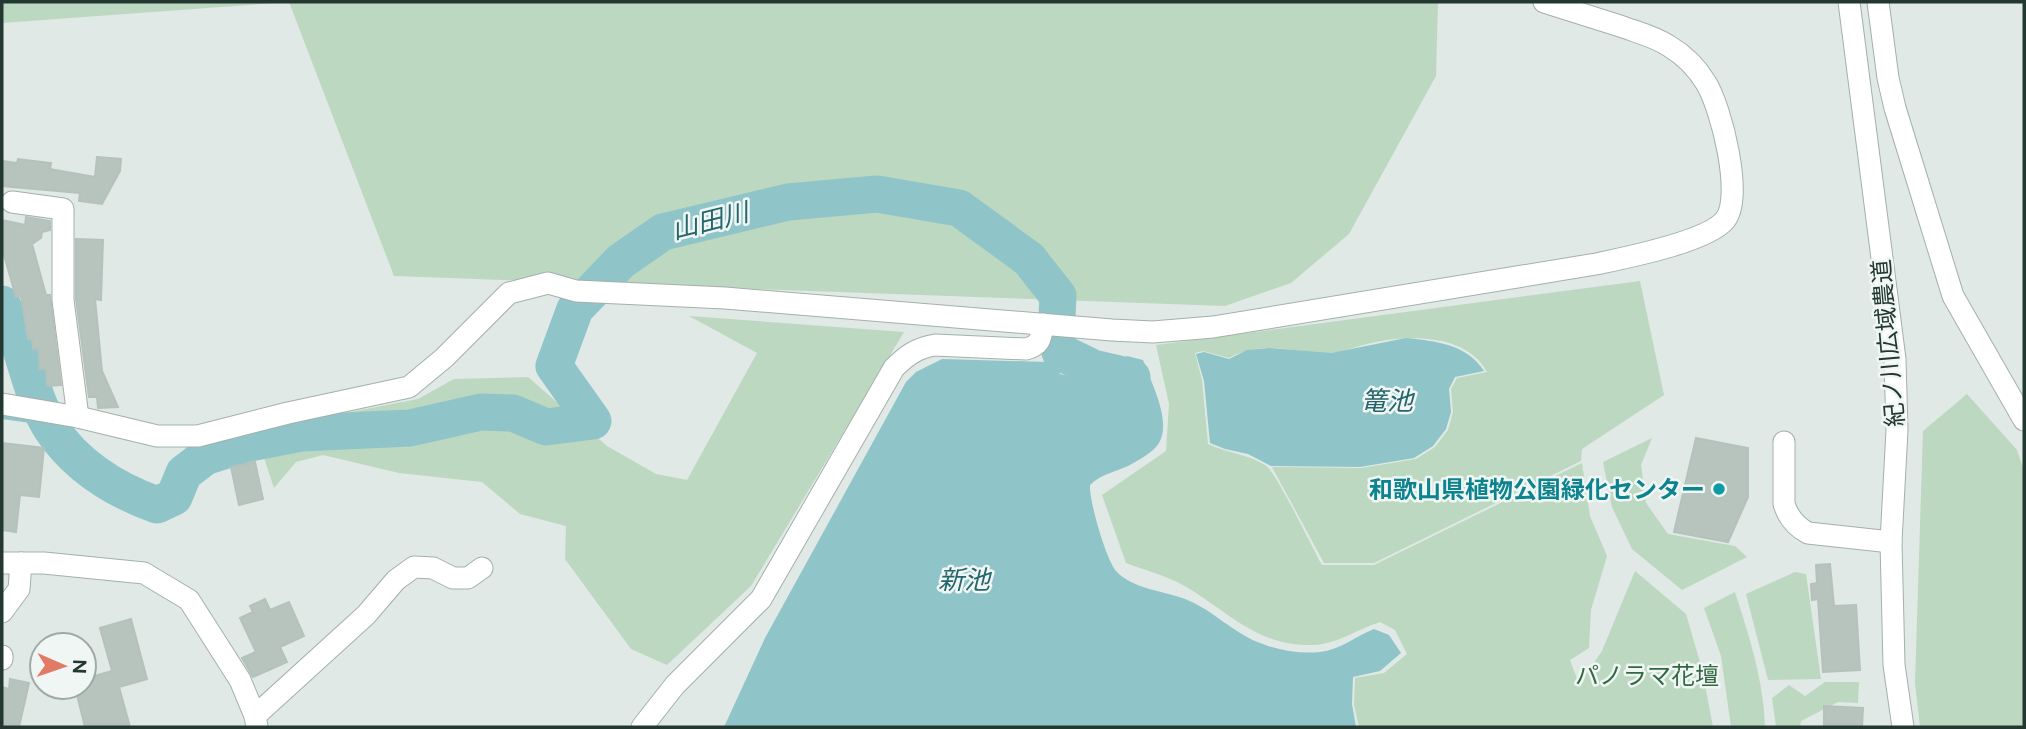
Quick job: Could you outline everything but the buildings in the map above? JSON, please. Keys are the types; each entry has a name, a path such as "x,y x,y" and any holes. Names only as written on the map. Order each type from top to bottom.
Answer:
{"street":[{"path":"2,404 78,417 158,436 198,436 409,387 444,358 509,293 548,283 576,291 725,298 1153,332 1213,327 1385,300 1656,252 1716,228 1724,222 1733,204 1733,188 1721,114 1695,67 1668,45 1650,37 1544,2"},
{"name":"紀ノ川広域農道","path":"1849,2 1895,359 1897,430 1891,542 1894,665 1903,727"},
{"path":"1878,2 1888,78 1895,108 1953,296 2024,420"},
{"path":"12,202 63,209 63,300 78,417"},
{"path":"642,727 675,685 761,599 894,368 909,353 935,345 1026,349 1035,347 1040,341 1043,324"},
{"path":"1784,442 1784,504 1791,520 1799,528 1808,533 1891,542"},
{"path":"2,612 19,589 12,563 144,573 189,600 240,680 256,722 366,615 396,579 414,567 433,568 453,578 468,578 482,568"}],"green space":[{"path":"2,2 289,2 2,23"},
{"path":"289,2 1438,2 1436,76 1349,234 1291,283 1225,306 394,276"},
{"name":"パノラマ花壇","path":"1640,281 1664,395 1582,449 1581,461 1374,563 1324,563 1272,467 1361,468 1416,459 1435,447 1448,430 1453,412 1451,389 1457,378 1487,372 1478,359 1451,344 1418,338 1386,340 1329,353 1266,348 1242,352 1229,358 1203,351 1195,353 1202,380 1208,444 1251,458 1270,470 1322,565 1374,565 1582,463 1590,516 1607,556 1591,610 1589,648 1570,660 1579,684 1602,651 1635,571 1686,614 1702,669 1713,727 1359,727 1354,705 1355,678 1384,673 1407,654 1395,630 1380,622 1323,644 1293,644 1275,640 1243,625 1181,584 1126,563 1102,495 1166,451 1169,404 1156,345"},
{"path":"689,316 904,332 751,586 667,665 631,649 565,559 566,526 520,514 482,482 399,473 323,455 296,462 274,488 264,458 243,455 240,438 319,418 418,399 454,379 528,377 607,446 656,474 687,480 757,353"},
{"path":"1967,394 2017,450 2024,471 2024,727 1920,727 1915,683 1923,431"},
{"path":"1652,438 1641,465 1646,503 1668,534 1735,546 1747,557 1682,590 1632,549 1612,507 1603,462"},
{"path":"1795,572 1806,574 1821,679 1768,680 1746,594"},
{"path":"1735,592 1759,676 1765,727 1731,727 1721,656 1704,608"},
{"path":"1825,682 1859,682 1858,703 1838,702 1801,721 1800,727 1776,727 1772,698 1789,685 1805,696"}],"water":[{"name":"篭池","path":"1406,338 1459,349 1477,362 1484,371 1455,377 1449,389 1451,412 1446,429 1433,446 1414,458 1360,467 1271,466 1248,454 1210,443 1204,381 1196,354 1204,352 1229,359 1247,350 1269,348 1331,353"},
{"name":"新池","path":"1127,356 1143,360 1159,402 1163,424 1159,443 1153,450 1090,485 1095,516 1112,565 1131,582 1185,599 1252,640 1277,648 1320,652 1341,646 1374,629 1389,635 1401,653 1380,671 1353,677 1352,704 1356,727 724,727 765,638 906,382 916,372 942,359 1047,362 1059,367 1060,374 1114,386 1120,384 1122,361"}],"waterway":[{"name":"山田川","path":"2,304 42,411 61,442 98,476 157,505 174,497 184,473 205,457 245,444 301,433 410,428 481,412 513,413 546,427 593,421 554,366 575,309 621,261 663,232 788,202 877,194 959,208 1029,259 1058,296 1056,337 1060,352 1093,368 1132,377 1124,399 1114,410"},
{"path":"2,416 31,420 102,495 139,512 143,500"}],"place":[{"name":"和歌山県植物公園緑化センター","path":"1719,489"}]}
